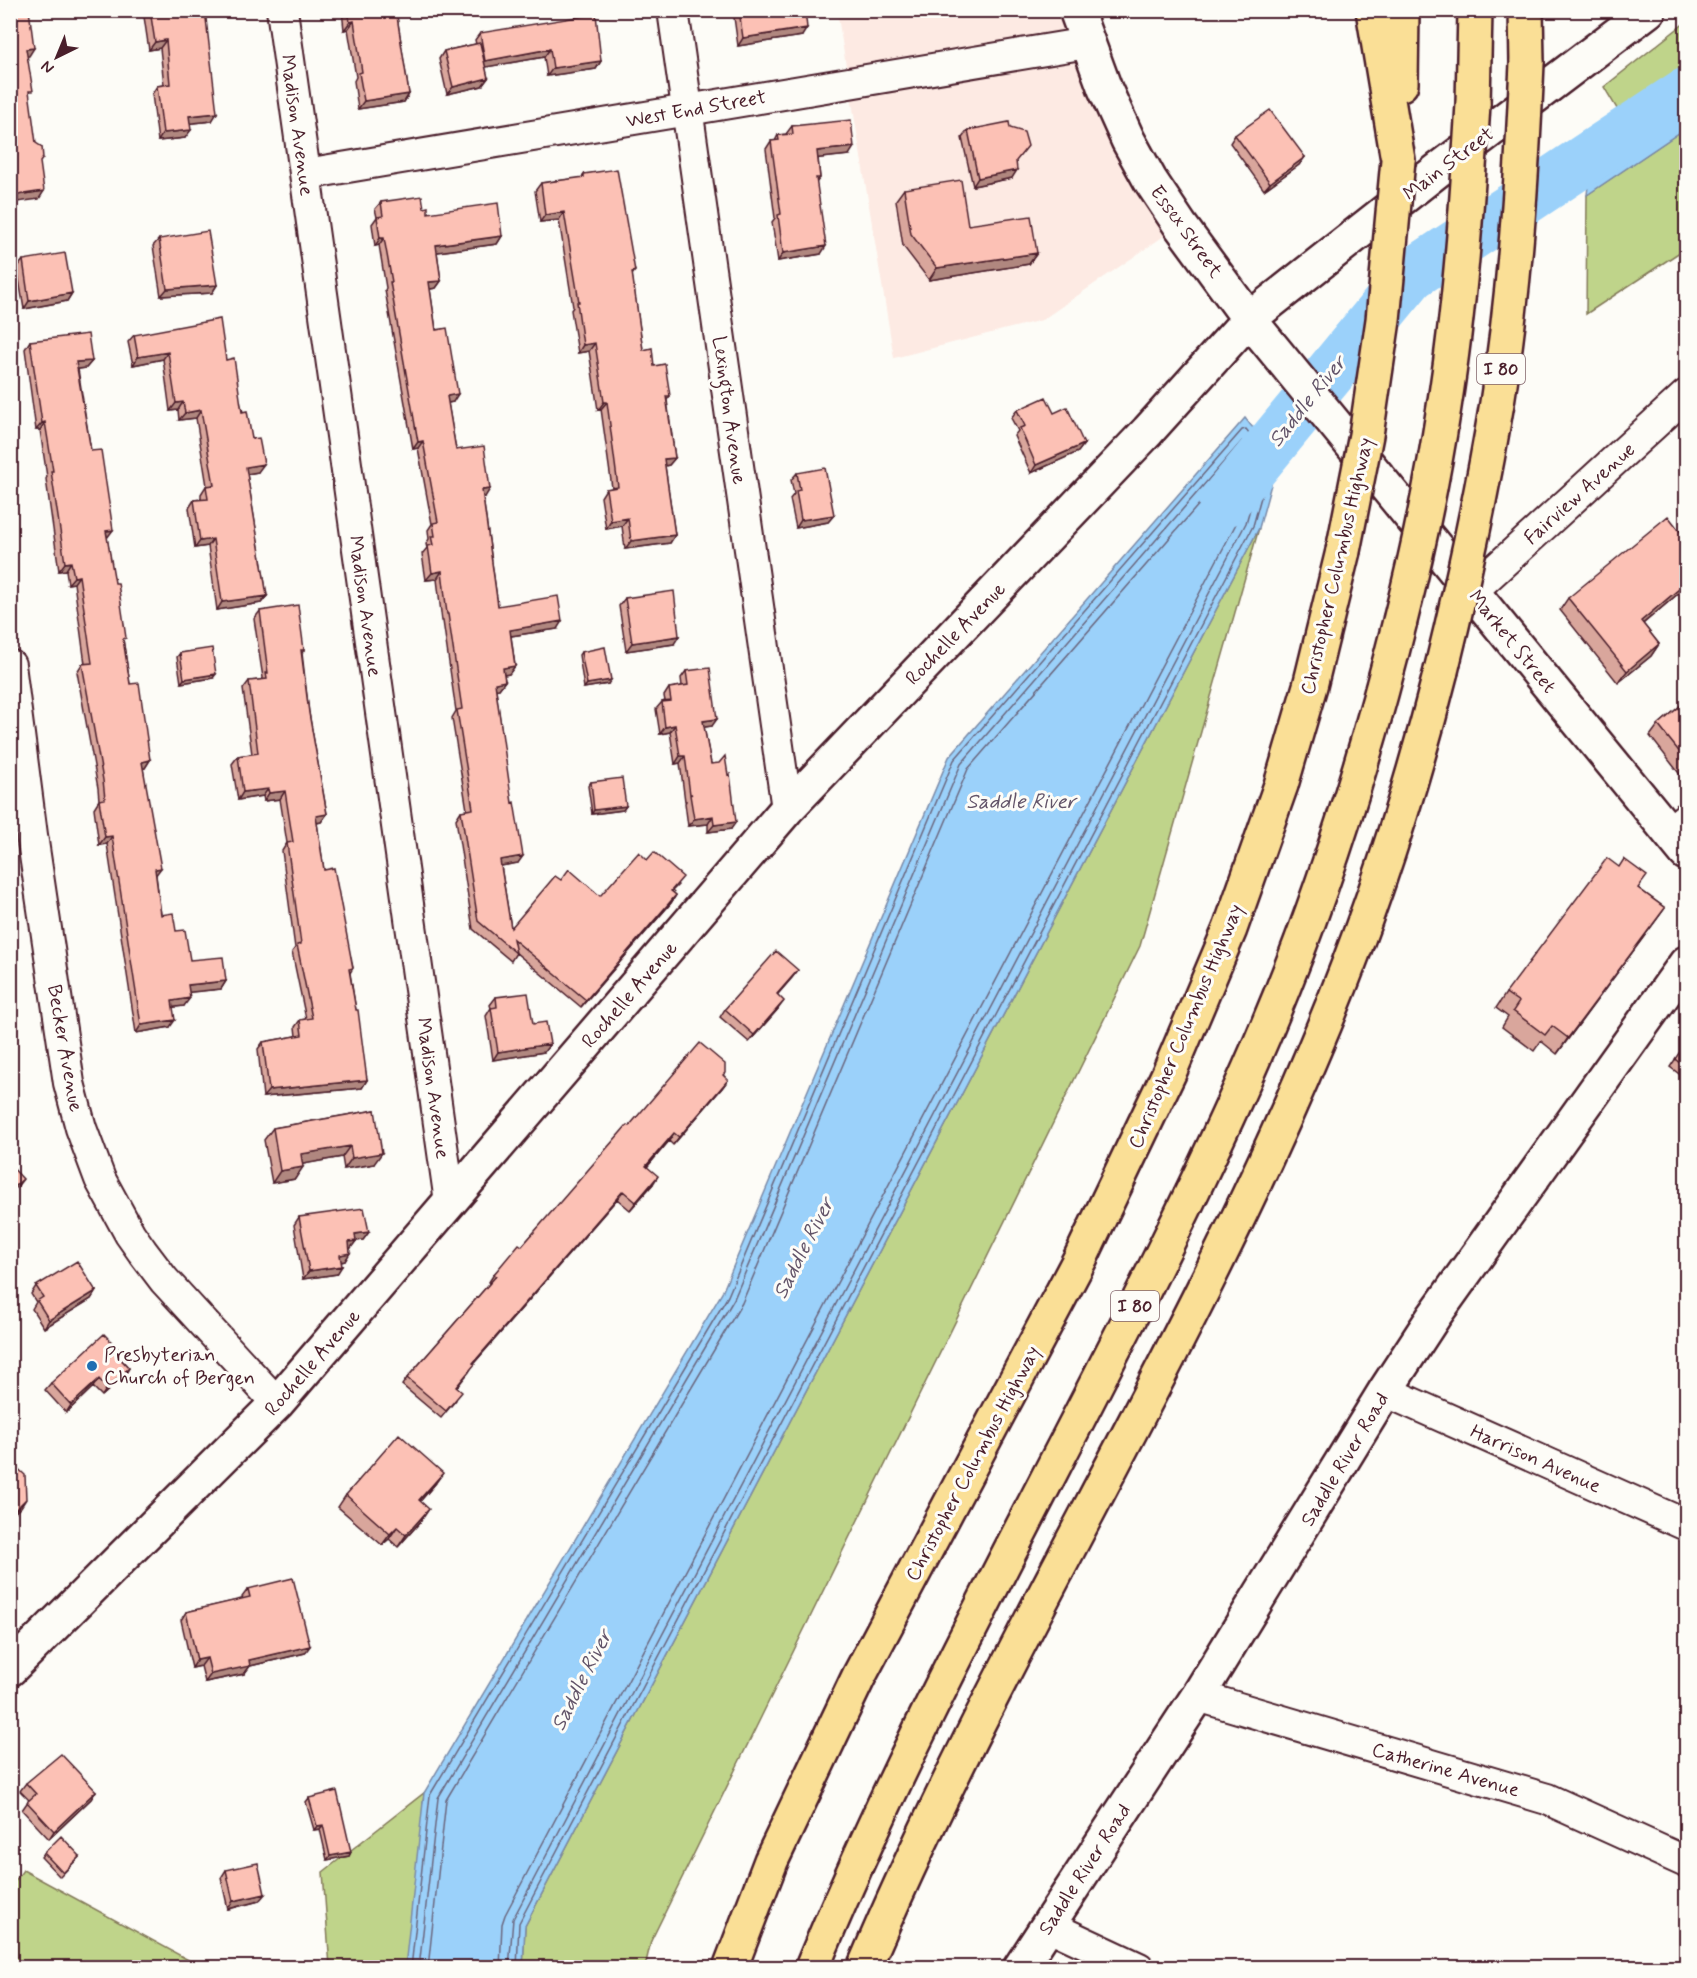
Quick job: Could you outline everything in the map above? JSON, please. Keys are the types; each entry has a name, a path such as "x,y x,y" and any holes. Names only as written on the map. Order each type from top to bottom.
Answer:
{"highway":[{"path":"1373,10 1398,160"},
{"name":"Christopher Columbus Highway","path":"730,1968 771,1861 859,1676 1080,1259 1169,1073 1230,928 1281,785 1310,686 1343,550 1366,435 1383,320 1398,160 1402,10"},
{"name":"I 80","path":"812,1968 884,1800 1163,1251 1250,1066 1308,924 1342,826 1372,729 1400,621 1426,510 1444,407 1468,198 1475,10"},
{"name":"I 80","path":"864,1968 928,1826 1191,1311 1276,1137 1317,1044 1380,882 1420,754 1441,671 1479,504 1497,402 1517,233 1527,63 1526,10"}],"street":[{"name":"Madison Avenue","path":"282,10 450,1202"},
{"name":"Lexington Avenue","path":"673,10 787,809"},
{"name":"Essex Street","path":"1076,10 1087,43 1128,140 1150,180 1249,319 1339,428"},
{"name":"Main Street","path":"1249,319 1438,170 1649,10"},
{"name":"West End Street","path":"306,174 1087,43"},
{"name":"Rochelle Avenue","path":"10,1669 277,1403 787,809 1148,430 1249,319"},
{"name":"Fairview Avenue","path":"1472,591 1686,395"},
{"name":"Market Street","path":"1339,428 1472,591 1681,835"},
{"name":"Becker Avenue","path":"10,665 21,844 69,1083 81,1128 100,1179 130,1234 158,1273 277,1403"},
{"name":"Saddle River Road","path":"1020,1968 1198,1696 1385,1391 1434,1316 1686,963"},
{"name":"Harrison Avenue","path":"1385,1391 1686,1525"},
{"name":"Catherine Avenue","path":"1198,1696 1547,1799 1686,1862"},
{"path":"1047,1925 1139,1968"}],"shaded area":[{"path":"837,11 1076,11 1180,225 1042,320 894,358"}],"green space":[{"path":"1686,22 1686,69 1623,119 1604,87"},
{"path":"1686,128 1686,248 1586,314 1587,195"},
{"path":"1259,528 1140,946 651,1941 645,1967 523,1968 525,1926"},
{"path":"424,1793 411,1967 330,1967 323,1872"},
{"path":"23,1870 199,1967 16,1967 11,1960 11,1887"}],"water":[{"path":"1686,69 1686,128 1587,195 1593,141"},
{"name":"Saddle River","path":"1245,418 1278,459 1259,528 525,1926 523,1967 405,1967 424,1793 722,1293 949,757"}],"building":[{"path":"10,10 29,10 34,48 26,49 33,91 29,91 36,143 42,147 43,158 40,162 44,191 10,196"},
{"path":"150,10 205,10 217,113 189,116 191,130 163,133 157,86 170,84 166,40 155,42"},
{"path":"348,10 396,10 409,94 364,101 354,21 350,22"},
{"path":"739,10 805,10 807,28 743,38"},
{"path":"596,14 601,61 553,68 550,49 485,61 480,33"},
{"path":"480,43 488,78 453,87 444,51"},
{"path":"1270,110 1305,157 1270,183 1235,135"},
{"path":"851,120 854,147 817,151 820,178 816,178 826,246 783,253 778,215 781,214 771,141 779,140 778,135 793,134 792,126"},
{"path":"1009,122 1010,128 1024,132 1028,146 1016,161 1017,170 978,178 968,130"},
{"path":"617,169 635,271 632,272 643,350 652,348 654,366 665,364 670,396 666,396 675,458 664,459 675,535 631,541 628,518 611,521 606,489 618,487 607,402 604,402 595,343 583,345 577,302 579,302 564,212 545,215 541,183 584,177 584,174"},
{"path":"961,180 968,225 1031,216 1037,253 937,268 911,234 904,189"},
{"path":"422,196 424,208 428,207 428,213 498,203 502,236 436,245 441,281 429,282 436,330 447,328 458,394 447,396 456,450 484,446 490,489 482,490 498,606 558,596 562,621 510,630 515,666 503,668 505,681 495,683 512,803 514,802 523,856 500,860 511,928 555,876 561,880 569,869 600,896 639,852 647,860 654,852 683,877 671,891 676,895 586,1000 513,939 516,953 478,921 461,811 473,809 457,710 462,709 442,571 432,573 428,546 433,545 431,536 435,536 433,523 438,522 423,441 418,442 384,238 380,238 377,217 383,216 381,202"},
{"path":"208,231 217,285 167,289 159,239"},
{"path":"65,253 72,293 29,301 23,260"},
{"path":"220,319 226,360 234,358 242,412 247,411 252,439 259,438 264,464 246,467 267,596 222,602 213,539 200,541 194,500 208,499 206,486 214,485 201,410 185,413 183,402 176,403 168,352 138,357 134,335"},
{"path":"88,334 92,361 76,362 91,451 101,450 113,530 106,531 115,583 118,583 130,684 139,683 150,760 142,762 161,868 155,869 161,915 173,913 176,931 185,930 190,960 223,957 226,981 188,985 190,998 172,1001 175,1020 141,1025 112,836 105,837 99,800 105,799 82,664 92,663 79,576 74,577 71,562 65,563 51,471 53,471 45,422 42,423 30,341"},
{"path":"1046,397 1054,413 1067,407 1084,444 1036,465 1020,428 1025,426 1017,410"},
{"path":"825,468 834,515 801,520 796,491 800,490 797,473"},
{"path":"1668,516 1686,539 1686,583 1641,621 1659,644 1627,671 1568,598"},
{"path":"674,591 679,636 632,643 625,598"},
{"path":"298,605 309,713 327,814 316,816 324,870 334,868 353,968 349,969 356,1010 358,1010 367,1080 269,1090 263,1042 302,1035 300,1020 312,1018 297,945 301,944 287,843 293,842 285,791 269,793 268,789 243,792 238,756 258,753 249,681 267,679 266,673 268,673 260,611"},
{"path":"605,647 611,680 587,684 581,652"},
{"path":"212,648 216,674 184,679 180,653"},
{"path":"710,668 717,719 703,721 711,764 719,763 725,756 728,775 730,774 736,822 714,825 713,816 694,819 685,756 680,756 675,725 665,727 662,702 671,701 669,688 688,685 686,671"},
{"path":"1686,701 1686,760 1658,725"},
{"path":"622,778 626,806 594,810 591,782"},
{"path":"1607,858 1619,867 1624,859 1647,876 1638,888 1665,908 1568,1038 1552,1026 1545,1035 1513,1011 1519,1002 1506,993"},
{"path":"776,951 798,970 777,994 784,1001 754,1035 725,1009"},
{"path":"528,993 533,1024 546,1022 550,1044 498,1052 491,1008 497,1007 496,997"},
{"path":"700,1043 725,1064 723,1075 728,1080 679,1137 674,1133 646,1166 658,1176 636,1202 623,1191 473,1363 475,1364 456,1387 462,1392 446,1411 407,1378 496,1276 494,1274 519,1244 522,1246"},
{"path":"1686,1043 1686,1068 1675,1059"},
{"path":"375,1110 382,1153 352,1158 350,1146 301,1154 303,1167 280,1171 273,1128"},
{"path":"10,1165 23,1179 10,1190"},
{"path":"364,1208 369,1232 355,1234 356,1241 349,1242 350,1253 340,1255 342,1266 309,1271 299,1217"},
{"path":"77,1261 96,1291 49,1320 37,1301 43,1297 36,1286"},
{"path":"104,1334 122,1353 118,1356 129,1368 107,1388 99,1379 71,1405 51,1383"},
{"path":"399,1434 443,1473 419,1500 429,1509 406,1535 397,1527 390,1534 346,1495"},
{"path":"10,1461 25,1475 26,1499 10,1515"},
{"path":"293,1578 310,1646 249,1660 250,1666 211,1674 207,1658 197,1660 186,1612 250,1597 248,1589"},
{"path":"61,1754 96,1791 54,1831 27,1802 36,1794 26,1783"},
{"path":"337,1791 351,1852 330,1856 323,1825 317,1826 309,1798"},
{"path":"61,1836 80,1856 63,1873 44,1853"},
{"path":"258,1863 265,1894 233,1901 226,1870"}],"waterway":[{"name":"Saddle River","path":"1224,502 1411,275 1686,93"}],"place":[{"name":"Presbyterian Church of Bergen","path":"92,1366"}]}
